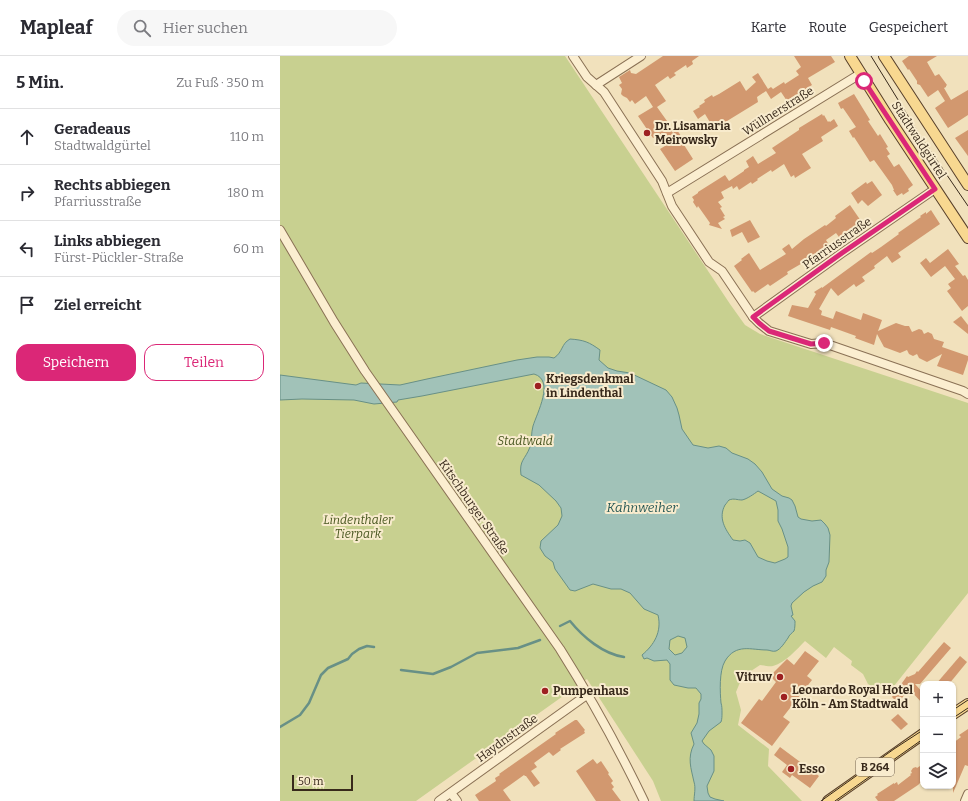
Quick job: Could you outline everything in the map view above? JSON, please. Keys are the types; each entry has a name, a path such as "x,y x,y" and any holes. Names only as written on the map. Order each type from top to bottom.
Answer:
{"main road":[{"name":"Stadtwaldgürtel","path":"850,56 860,74 968,238"},
{"name":"Stadtwaldgürtel","path":"884,56 968,185"},
{"path":"956,712 968,704"},
{"name":"B 264","path":"828,801 920,736"}],"street":[{"path":"573,56 587,77 604,92 662,181 672,206 709,262 722,271 753,317 759,323 769,331 811,344 824,343 968,394"},
{"path":"596,85 641,56"},
{"name":"Wüllnerstraße","path":"667,193 860,74"},
{"name":"Pfarriusstraße","path":"753,317 935,189"},
{"name":"Kitschburger Straße","path":"280,230 334,322 388,405 560,649 588,694 629,768 644,801"},
{"name":"Haydnstraße","path":"439,801 588,694"},
{"path":"451,793 457,801"},
{"path":"965,801 968,794"}],"green space":[{"name":"Stadtwald","path":"280,56 565,56 745,325 760,334 968,403 968,593 886,696 868,684 863,674 851,665 852,661 834,647 826,658 805,641 782,662 771,666 760,665 745,675 741,680 736,692 741,710 738,725 769,749 768,766 802,801 661,801 653,781 587,679 416,801 280,801"}],"water":[{"name":"Kahnweiher","path":"570,339 575,339 589,343 600,350 599,360 608,368 630,373 666,390 672,397 677,408 682,429 693,445 708,448 719,446 748,459 762,472 772,489 782,496 792,500 798,517 812,521 821,520 828,528 830,535 829,562 826,570 826,576 822,582 804,592 792,603 791,606 793,615 791,616 795,621 794,631 776,651 750,649 739,650 729,655 723,665 720,682 722,710 721,722 709,731 702,741 711,750 714,756 714,771 707,786 708,793 710,797 724,801 694,801 695,787 690,758 694,744 691,733 697,723 701,694 696,688 674,685 670,680 670,664 667,660 654,661 647,658 644,659 642,655 656,638 659,627 658,615 644,609 630,593 621,589 611,589 593,584 575,591 570,590 555,569 553,562 545,556 540,548 541,541 558,525 562,516 561,508 556,501 539,485 521,475 521,466 530,447 533,426 543,397 543,383 540,377 534,374 398,400 397,402 374,404 354,400 280,400 280,375 356,385 361,383 400,385 517,360 537,357 554,358","holes":["758,491 776,501 778,521 788,547 788,557 775,563 758,557 750,543 745,540 733,540 727,532 722,519 723,510 729,500 742,500","678,636 685,638 687,647 682,653 675,655 669,649 670,640"]}],"building":[{"path":"663,56 699,56 692,61 693,64 687,68 686,65 674,73 676,75 670,79 668,76 655,85 666,101 657,107 673,133 677,130 681,136 679,137 693,159 675,171 660,149 665,146 658,135 653,138 638,116 653,107 646,96 635,104 632,100 630,102 621,94 622,89 619,85 622,83 619,77 630,70 631,73 636,74"},
{"path":"794,56 831,56 835,62 808,78 812,85 787,101 781,92 771,99 766,91 757,97 758,102 714,129 705,114 698,119 693,111 705,102 704,100 712,95 713,97 719,94 740,81 746,91 756,82 752,77 758,73 768,89 771,87 773,89 784,82 785,84 799,75 796,71 801,67"},
{"path":"909,56 937,56 927,62 935,76 939,74 947,85 944,88 951,100 968,90 968,115 948,128 935,108 945,101 938,90 928,97 920,85 917,84 917,81 902,61"},
{"path":"854,94 870,120 868,121 878,136 880,134 888,147 886,148 890,154 887,156 894,167 899,164 913,185 908,189 909,191 903,195 902,193 897,196 892,185 874,160 870,162 849,131 856,127 838,103"},
{"path":"822,114 828,122 834,119 838,126 821,137 823,141 802,154 811,168 795,178 794,175 791,177 784,164 772,172 771,170 752,184 751,182 739,190 737,186 733,189 732,186 721,192 724,198 718,202 722,207 720,208 725,216 723,217 725,219 718,223 722,229 709,225 710,223 698,206 697,208 692,197 725,175 729,181 744,171 749,167 746,161 753,156 758,164 776,153 772,148 799,130 799,128"},
{"path":"968,130 968,156 955,138"},
{"path":"872,181 882,195 868,206 862,200 858,204 851,193 866,182 867,184"},
{"path":"850,205 861,221 839,237 836,233 826,240 829,245 787,272 788,274 770,286 768,284 755,293 753,291 752,292 734,266 749,253 760,270 786,254 782,249 789,244 792,249 804,239 825,225 826,226 836,218 835,216"},
{"path":"931,210 940,224 898,253 901,257 892,263 887,256 874,266 875,268 862,277 865,281 856,287 854,284 838,296 831,288 819,309 822,311 821,315 833,319 836,311 861,320 863,313 882,320 878,331 896,323 909,326 912,332 919,329 922,330 924,334 928,332 932,334 934,339 944,342 942,347 968,356 963,375 937,366 942,354 927,362 919,358 917,354 913,356 909,354 907,350 900,353 884,347 877,334 874,345 855,338 856,336 831,327 830,330 788,316 792,305 808,308 816,294 814,292 822,288 871,252 872,253 881,247 921,217 920,216"},
{"path":"750,220 760,237 748,243 742,232 732,237 730,230"},
{"path":"948,249 959,264 955,266 963,276 965,275 968,280 968,306 962,311 947,291 951,288 948,284 955,279 945,266 931,277 920,263 926,258 930,263"},
{"path":"961,316 968,325 968,334 953,322"},
{"path":"944,642 951,648 923,681 920,681 920,684 915,684 920,690 920,701 909,689 898,703 892,697 907,676 908,677 915,674 917,671 918,672"},
{"name":"Leonardo Royal Hotel Köln - Am Stadtwald","path":"805,651 819,661 807,676 812,680 783,717 790,722 772,746 741,723 759,699 762,701 776,682 770,676 787,659 794,665"},
{"path":"960,656 967,662 951,681 939,681"},
{"path":"898,714 908,724 901,730 891,720"},
{"path":"577,720 585,730 585,733 560,749 561,750 553,756 549,752 534,763 537,767 531,771 540,783 534,787 524,775 503,790 511,801 479,801 475,795 496,781 495,778 500,775 499,774"},
{"path":"968,729 968,766 965,765 956,786 956,741 961,737 959,735"},
{"path":"780,747 819,776 810,788 792,775 790,778 782,772 787,765 774,755"},
{"path":"593,759 597,764 601,761 609,773 608,774 613,781 611,783 614,787 612,789 621,801 596,801 576,771"},
{"path":"920,766 920,783 918,785 894,801 878,801 875,797 878,795 877,794 894,783 897,782 898,785 911,775 910,774 912,773 911,771 913,768"}],"waterway":[{"path":"560,626 570,621 587,639 601,649 624,657"},
{"path":"401,670 433,674 451,667 477,653 518,648 540,640"},
{"path":"280,727 300,715 309,703 321,675 328,668 348,659 359,649 367,646 374,647"}],"tram line":[{"path":"871,56 921,137 968,206"},
{"path":"956,708 968,700"},
{"path":"954,717 968,708"},
{"path":"821,801 920,732"},
{"path":"835,801 920,741"}],"place":[{"name":"Dr. Lisamaria Meirowsky","path":"647,133"},
{"name":"Kriegsdenkmal in Lindenthal","path":"538,386"},
{"name":"Vitruv","path":"780,677"},
{"name":"Pumpenhaus","path":"545,691"},
{"name":"Leonardo Royal Hotel Köln - Am Stadtwald","path":"784,697"},
{"name":"Esso","path":"791,769"}],"route":[{"path":"824,343 811,344 769,331 753,317 935,189 864,81"}],"park label":[{"name":"Lindenthaler Tierpark","path":"358,527"}]}
